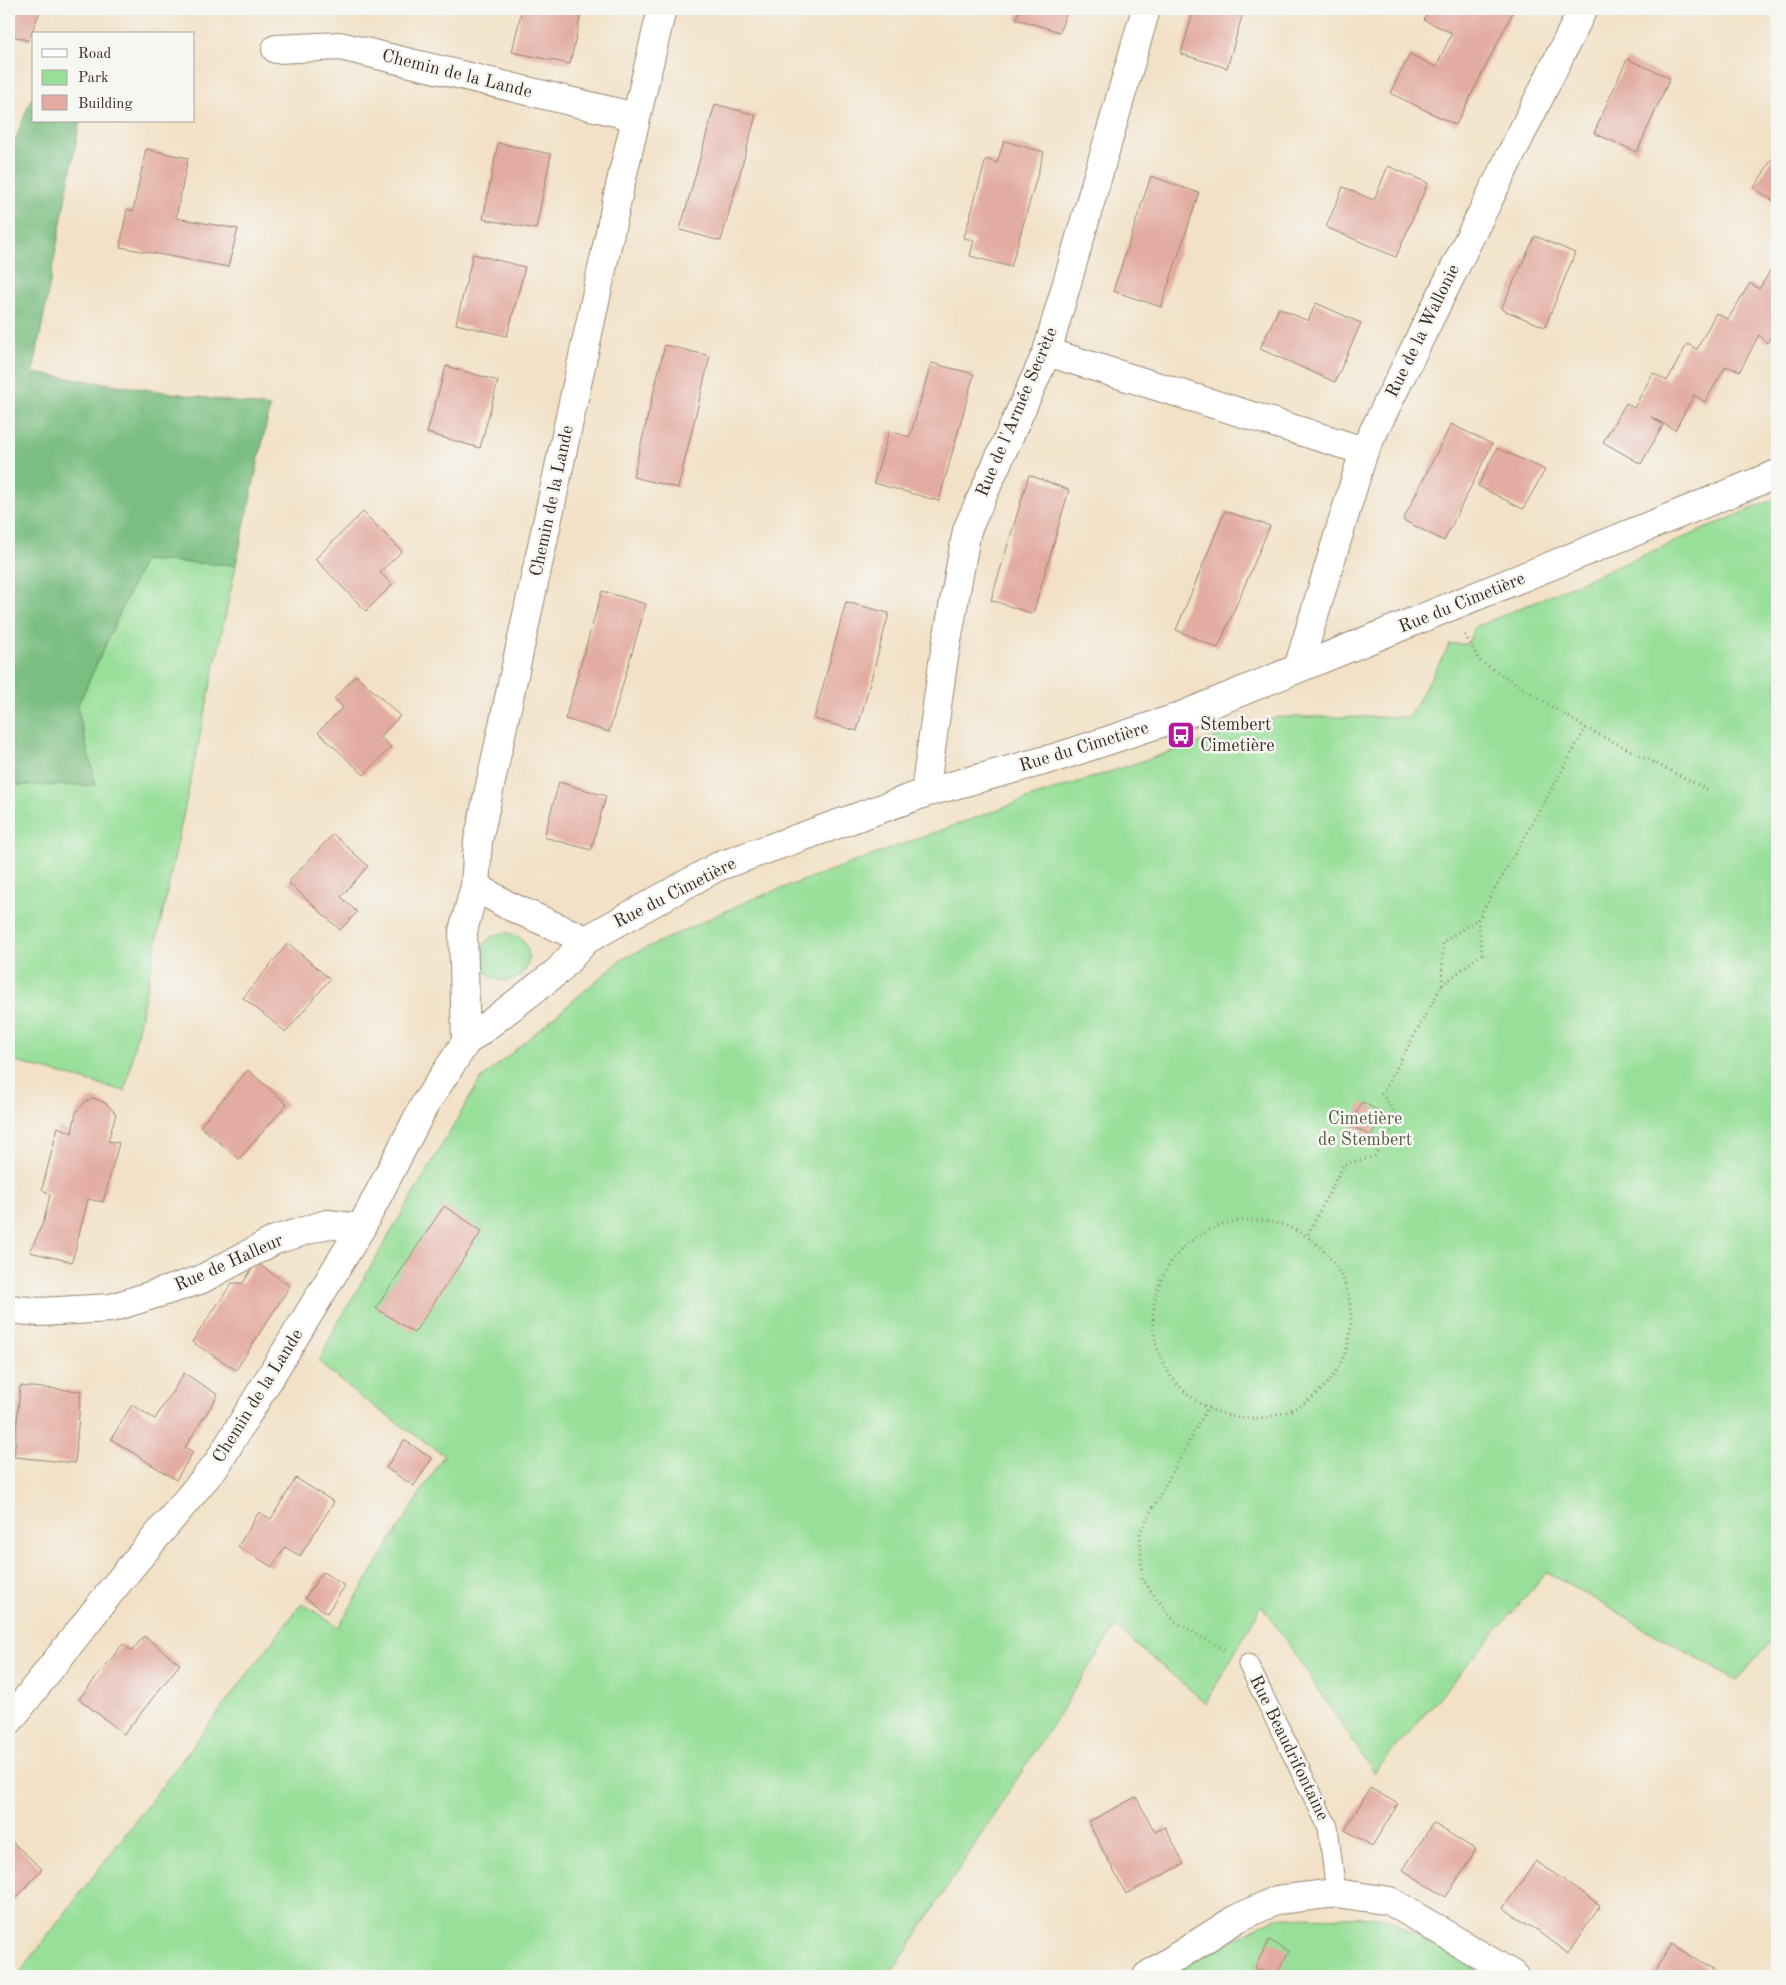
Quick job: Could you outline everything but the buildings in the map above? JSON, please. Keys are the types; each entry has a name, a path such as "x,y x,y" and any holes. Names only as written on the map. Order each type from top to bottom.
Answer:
{"street":[{"name":"Chemin de la Lande","path":"9,1721 115,1586 217,1464 361,1228 425,1104 466,1042 464,931 475,886 478,841 636,117 662,9"},
{"name":"Rue de l'Armée Secrète","path":"926,793 943,663 967,530 1047,352 1146,9"},
{"name":"Rue de la Wallonie","path":"1298,668 1364,451 1583,9"},
{"name":"Chemin de la Lande","path":"276,49 340,46 636,117"},
{"path":"1047,352 1364,451"},
{"name":"Rue du Cimetière","path":"466,1042 558,971 586,940 717,867 926,793 1061,756 1176,718 1451,608 1777,474"},
{"path":"475,886 507,905 586,940"},
{"name":"Rue de Halleur","path":"9,1309 40,1312 111,1308 200,1280 275,1240 327,1224 361,1228"},
{"path":"1147,1976 1236,1919 1277,1900 1336,1893 1390,1901 1515,1976"}],"lane":[{"name":"Rue Beaudrifontaine","path":"1248,1664 1328,1827 1336,1893"}],"path":[{"path":"1451,608 1480,662 1586,728 1710,792"},
{"path":"1442,985 1443,942 1478,919 1586,728"},
{"path":"1308,1234 1344,1164 1374,1157 1399,1120 1382,1094 1442,985 1482,954 1478,919"},
{"path":"1245,1217 1308,1234 1346,1280 1351,1341 1320,1393 1266,1419 1206,1410 1160,1363 1152,1299 1184,1242 1245,1217"},
{"path":"1206,1410 1140,1532 1142,1579 1174,1621 1248,1664"}],"green space":[{"path":"31,99 32,122 80,122 33,373 270,407 236,565 144,560 77,707 96,785 9,785 9,156"},
{"name":"Cimetière de Stembert","path":"1777,498 1777,1634 1737,1681 1547,1572 1374,1773 1262,1605 1206,1703 1115,1627 890,1976 17,1976 302,1603 338,1627 444,1455 359,1396 319,1362 336,1326 480,1080 622,959 750,900 1032,797 1278,717 1409,717 1450,644 1468,644 1473,628"},
{"path":"144,560 236,565 125,1091 9,1060 9,785 96,785 77,707"},
{"path":"505,933 514,935 522,940 527,948 529,957 527,966 522,974 514,979 505,981 496,979 488,974 483,966 481,957 483,948 488,940 496,935"},
{"path":"1276,1917 1387,1918 1488,1976 1167,1976"}],"place":[{"name":"Stembert Cimetière","path":"1181,735"}]}
